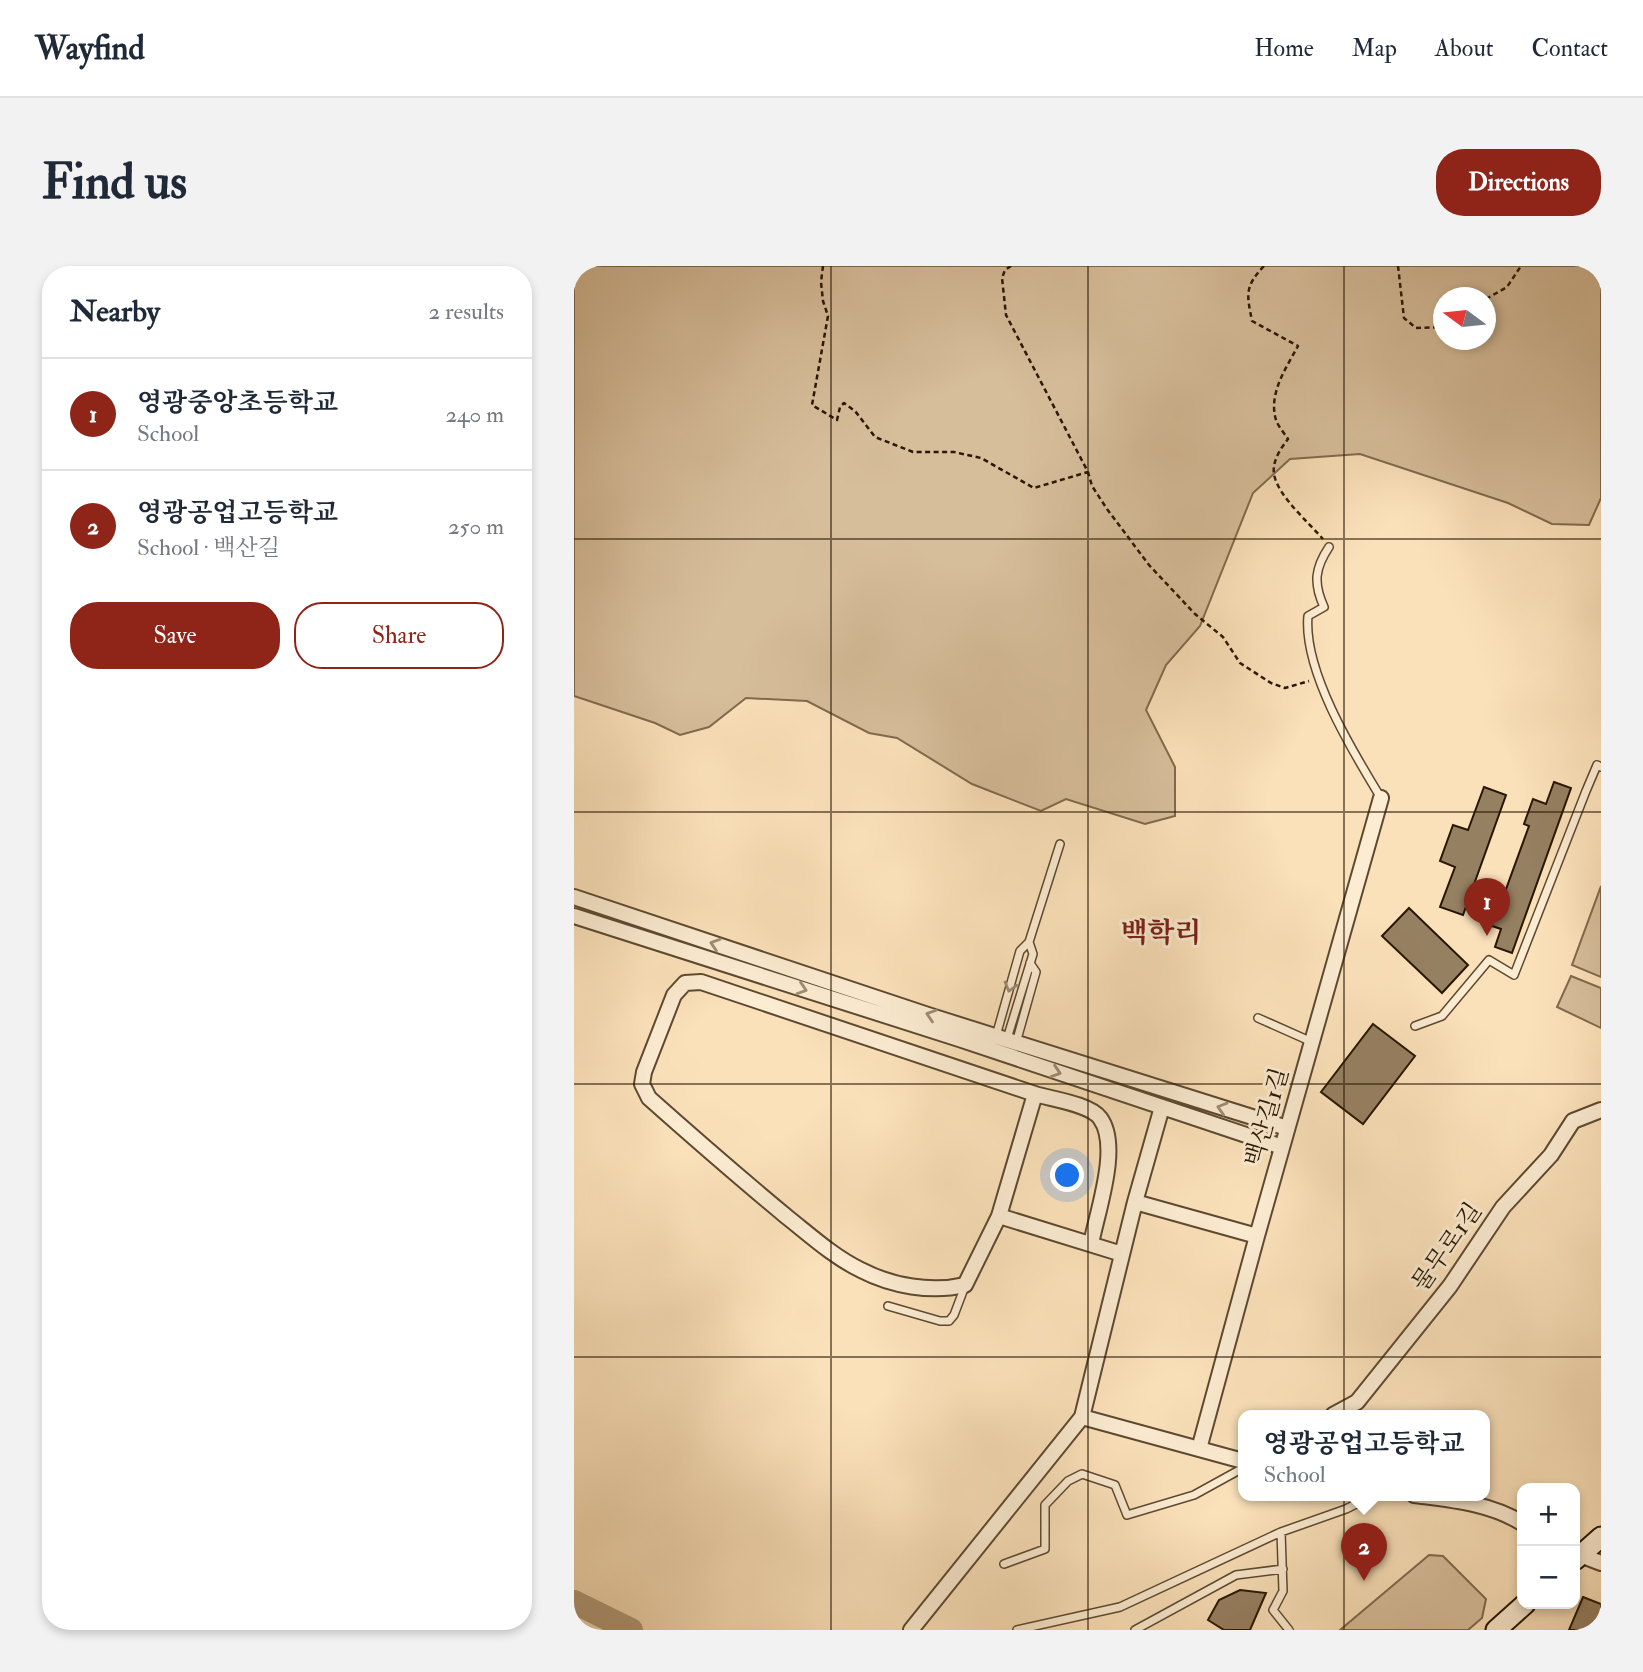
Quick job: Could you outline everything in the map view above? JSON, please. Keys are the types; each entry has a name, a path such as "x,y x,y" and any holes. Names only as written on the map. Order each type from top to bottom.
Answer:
{"main road":[{"path":"1580,1553 1601,1537"},
{"path":"1496,1630 1519,1609"}],"street":[{"name":"백산길1길","path":"1199,1450 1381,798"},
{"path":"574,897 1004,1047 1162,1107 1282,1147"},
{"path":"574,916 1004,1047 1287,1128"},
{"path":"1035,1094 999,1216 965,1285 947,1289 892,1282 863,1272 839,1259 742,1180 649,1098 642,1084 644,1072 674,995 685,984 701,982 1035,1094 1082,1107 1100,1117 1108,1138 1109,1157 1091,1244"},
{"path":"911,1630 1082,1417 1135,1202 1162,1107"},
{"name":"물무로1길","path":"1342,1410 1357,1402 1450,1286 1503,1207 1551,1155 1573,1121 1601,1110"},
{"path":"1135,1202 1257,1236"},
{"path":"999,1216 1122,1254"},
{"path":"1082,1417 1238,1460"},
{"path":"1450,1501 1487,1507 1517,1520"},
{"path":"1580,1557 1601,1563"}],"lane":[{"path":"1329,547 1318,563 1317,592 1324,607 1308,616 1307,626 1318,678 1348,744 1381,798"},
{"path":"1415,1026 1442,1016 1489,960 1514,975 1586,791 1597,765 1601,767"},
{"path":"1004,1047 1020,951 1029,942 1060,844"},
{"path":"1004,1047 1036,972 1030,963 1033,954 1029,942"},
{"path":"1258,1018 1311,1042"},
{"path":"888,1306 948,1321 954,1315 965,1285"},
{"path":"1004,1564 1045,1549 1045,1505 1068,1481 1082,1474 1115,1485 1127,1515 1194,1495 1238,1471"},
{"path":"1017,1630 1120,1607 1281,1532 1346,1509 1358,1501"},
{"path":"1281,1532 1283,1591 1273,1610 1289,1630"},
{"path":"1135,1630 1236,1575 1283,1569"}],"path":[{"path":"823,266 822,301 828,316 812,405 837,420 840,407 844,403 855,411 875,437 913,452 954,452 981,458 1034,488 1088,472"},
{"path":"1011,266 1005,270 1002,278 1006,315 1088,472 1092,486 1111,516 1149,565 1195,614 1223,637 1240,663 1285,688 1318,678"},
{"path":"1264,266 1252,278 1247,292 1252,321 1298,346 1282,375 1275,395 1276,420 1288,439 1279,451 1274,473 1281,492 1329,547"},
{"path":"1398,266 1404,318 1416,328 1433,327"},
{"path":"1496,293 1507,287 1521,266"}],"shaded area":[{"path":"574,266 1601,266 1601,498 1589,525 1552,524 1508,503 1360,454 1290,459 1253,493 1200,626 1166,665 1146,710 1175,767 1175,816 1145,824 1066,799 1041,811 972,784 897,738 869,733 807,701 746,698 709,727 680,735 655,723 574,696"},
{"path":"1601,886 1601,977 1572,965"},
{"path":"1571,976 1601,988 1601,1028 1557,1007"},
{"path":"1429,1555 1443,1556 1486,1599 1482,1618 1468,1630 1340,1630"}],"building":[{"path":"1554,782 1571,788 1512,953 1495,947 1501,929 1489,925 1498,898 1502,900 1529,826 1524,824 1533,799 1546,804"},
{"path":"1484,787 1506,795 1463,915 1440,907 1455,867 1440,861 1453,825 1468,830"},
{"path":"1409,908 1468,965 1442,993 1382,936"},
{"path":"1373,1024 1415,1056 1363,1124 1321,1092"},
{"path":"1240,1590 1266,1593 1250,1630 1224,1630 1208,1620 1219,1600"},
{"path":"1583,1597 1601,1604 1601,1630 1569,1630"}],"waterway":[{"path":"574,1602 631,1630"}],"place":[{"name":"영광중앙초등학교","path":"1487,936"},
{"name":"영광공업고등학교","path":"1364,1581"}],"district":[{"name":"백학리","path":"1161,933"}]}
